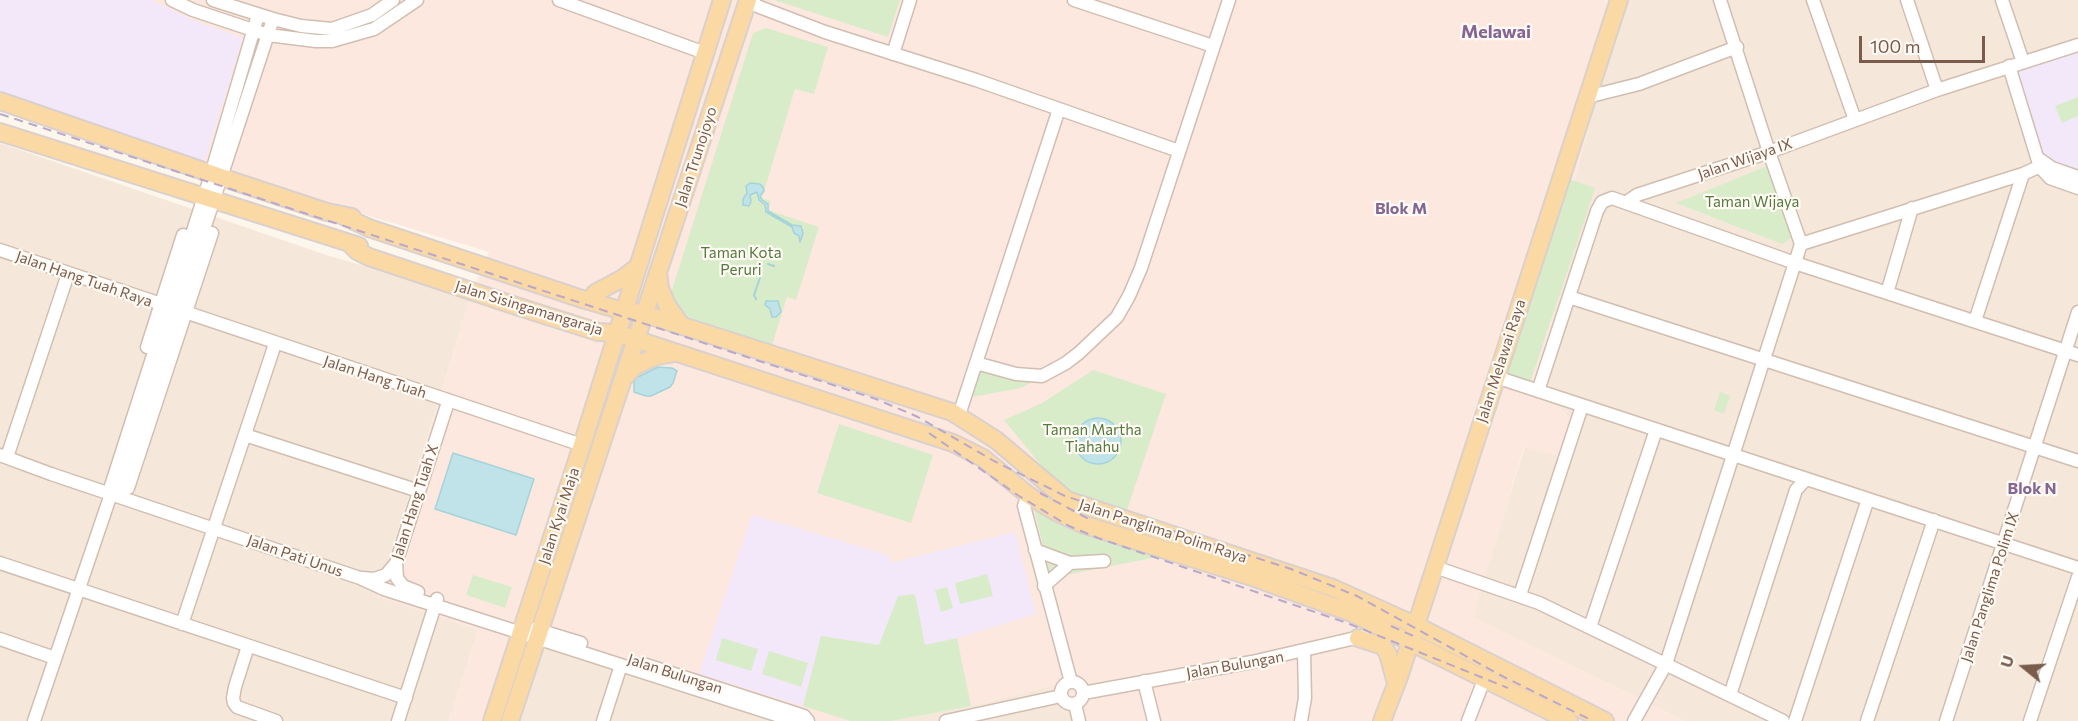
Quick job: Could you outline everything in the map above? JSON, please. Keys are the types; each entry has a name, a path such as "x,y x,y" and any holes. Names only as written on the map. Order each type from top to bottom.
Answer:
{"main road":[{"name":"Jalan Trunojoyo","path":"624,307 722,0"},
{"name":"Jalan Melawai Raya","path":"1382,721 1435,567 1619,0"},
{"name":"Jalan Trunojoyo","path":"642,314 750,4"},
{"name":"Jalan Sisingamangaraja","path":"0,101 211,191 350,243 608,327 616,333"},
{"name":"Jalan Sisingamangaraja","path":"0,132 211,191 370,221 595,293 624,307"},
{"name":"Jalan Sisingamangaraja","path":"343,216 369,228 624,307"},
{"path":"595,293 636,268"},
{"path":"658,271 660,288 667,305 681,326"},
{"name":"Jalan Panglima Polim Raya","path":"624,307 959,415 996,440 1067,500 1333,588 1415,625 1605,721"},
{"name":"Jalan Kyai Maja","path":"492,721 582,445 624,307"},
{"name":"Jalan Kyai Maja","path":"510,721 636,339 642,314"},
{"name":"Jalan Panglima Polim Raya","path":"616,333 953,442 997,468 1042,506 1082,524 1276,586 1352,613 1569,721"},
{"path":"748,376 756,349"},
{"path":"622,380 635,366 657,356 674,352"},
{"path":"1276,586 1282,570"},
{"path":"1352,613 1351,634 1353,639 1383,646 1388,654 1396,684"}],"street":[{"path":"172,0 193,10 268,35 316,41 332,41 374,28 417,0"},
{"path":"213,0 301,26 332,29 372,15 393,0"},
{"path":"559,0 705,53"},
{"path":"893,54 910,0"},
{"path":"1074,0 1213,46"},
{"path":"976,363 1016,374 1042,376 1066,363 1117,317 1141,268 1229,0"},
{"path":"1634,721 1666,664 1801,244 1720,0"},
{"path":"1813,0 1855,120"},
{"path":"1907,0 1937,90"},
{"path":"2002,0 2023,62"},
{"path":"750,4 825,32 1179,151"},
{"path":"34,721 78,590 107,493 121,482 133,433 211,191 258,15"},
{"path":"133,433 138,390 151,376 211,191 273,19"},
{"name":"Jalan Wijaya IX","path":"1538,391 1597,211 1602,202 1612,198 1627,202 1637,195 1769,152 1937,90 2078,45"},
{"path":"1587,97 1639,84 1737,47"},
{"path":"2010,66 2040,162 2050,178 2078,188"},
{"path":"959,415 1059,109"},
{"path":"1801,244 2023,174 2040,162"},
{"path":"2040,162 2078,177"},
{"path":"1975,321 2023,174"},
{"path":"1627,202 1795,264 2078,355"},
{"path":"1887,293 1912,208"},
{"name":"Jalan Hang Tuah Raya","path":"0,250 173,309"},
{"path":"2,458 68,274"},
{"path":"1569,297 2078,461"},
{"name":"Jalan Hang Tuah","path":"173,309 582,445"},
{"name":"Jalan Panglima Polim IX","path":"1946,721 2078,312"},
{"path":"182,624 275,344"},
{"path":"1496,377 2078,568"},
{"name":"Jalan Hang Tuah X","path":"360,578 374,579 386,575 396,563 448,402"},
{"path":"1520,595 1582,406"},
{"path":"1590,627 1656,430"},
{"path":"245,435 419,491"},
{"name":"Jalan Pati Unus","path":"2,458 360,578 384,589 436,602 539,635"},
{"path":"1793,475 1796,490"},
{"path":"1730,695 1796,490 1806,479"},
{"path":"1028,495 1024,507 1071,682"},
{"path":"1795,721 1868,499"},
{"path":"1867,721 1934,520"},
{"path":"1035,550 1070,563 1104,561"},
{"path":"0,563 406,698"},
{"name":"Jalan Pati Unus","path":"396,563 398,579 403,586 436,602"},
{"path":"1044,586 1070,563"},
{"path":"1435,567 1520,595 1783,721"},
{"path":"2030,721 2078,577"},
{"path":"398,721 436,602"},
{"name":"Jalan Bulungan","path":"1083,693 1252,662 1386,630"},
{"name":"Jalan Bulungan","path":"539,635 621,665 802,720"},
{"name":"Jalan Bulungan","path":"539,635 802,720"},
{"path":"0,639 55,658"},
{"path":"248,646 235,687 234,703 237,707 276,721"},
{"path":"1301,721 1305,698 1304,651"},
{"path":"603,721 621,665"},
{"path":"1468,721 1484,680"},
{"path":"1144,681 1154,721"},
{"path":"1071,682 1079,685 1083,693 1075,704 1066,703 1061,696 1062,687 1071,682"},
{"path":"946,721 1061,696"},
{"path":"1075,704 1079,721"}],"shaded area":[{"path":"0,0 1620,0 1567,211 1543,388 1572,421 1558,456 1524,447 1473,617 1684,721 1073,721 1061,683 978,704 891,721 798,721 541,647 513,721 449,721 478,630 378,597 471,296 489,252 343,208 0,97"},
{"path":"0,0 151,0 195,21 243,38 204,163 0,97"},
{"path":"1620,0 2078,0 2078,721 1684,721 1472,617 1543,388 1567,211"},
{"path":"2078,50 2078,172 2047,161 2029,116 2016,69"},
{"path":"0,143 329,256 471,296 378,596 478,630 449,721 0,721"},
{"path":"752,515 888,555 890,563 1015,532 1036,614 957,638 925,645 915,595 879,645 821,636 803,706 699,674"},
{"path":"541,647 798,721 513,721"},
{"path":"1061,683 1073,721 891,721 978,704"}],"green space":[{"path":"774,0 900,0 888,37"},
{"name":"Taman Kota Peruri","path":"766,28 828,47 814,94 795,89 762,198 771,201 768,210 819,227 796,300 787,297 772,345 683,317 671,293 753,33"},
{"path":"2078,97 2078,116 2062,123 2055,106"},
{"name":"Taman Wijaya","path":"1770,165 1794,236 1782,244 1676,203"},
{"path":"1569,179 1595,188 1530,383 1504,374"},
{"path":"981,361 1039,378 1021,388 967,398"},
{"name":"Taman Martha Tiahahu","path":"1093,370 1166,394 1126,513 1073,498 1055,482 1004,420 1042,403"},
{"path":"1720,392 1730,396 1724,414 1714,410"},
{"path":"839,424 933,455 911,523 817,493"},
{"path":"1032,501 1050,516 1070,528 1162,556 1051,578"},
{"path":"987,574 993,596 960,604 955,583"},
{"path":"473,575 512,587 505,608 466,595"},
{"path":"947,587 953,608 941,612 935,590"},
{"path":"915,594 925,645 957,638 971,706 891,721 850,721 803,706 821,636 879,645 898,596"},
{"path":"722,638 758,649 751,671 716,660"},
{"path":"769,651 808,663 801,687 762,674"}],"water":[{"path":"750,183 760,184 763,187 764,191 760,196 768,204 768,211 792,225 801,226 803,233 800,242 799,236 794,233 792,227 766,212 765,205 759,200 757,192 750,195 749,206 743,205 743,199 747,193 746,186"},
{"path":"766,301 778,301 781,312 776,317 772,317 770,309 765,305"},
{"path":"658,367 672,368 677,371 670,387 651,396 634,392 636,378"},
{"path":"1098,418 1107,419 1114,425 1120,432 1120,450 1114,457 1107,463 1098,464 1089,463 1082,457 1076,450 1075,441 1076,432 1082,425 1089,419"},
{"path":"453,453 534,479 516,535 435,509"}],"waterway":[{"path":"768,264 774,266"},
{"path":"756,299 754,295 762,272"}],"railway":[{"path":"0,114 876,399 918,417 994,461 1065,496 1291,569 1357,596 1502,676 1593,721"},
{"path":"929,433 1019,496 1069,526 1347,623 1508,688"},
{"path":"1040,493 1091,520"},
{"path":"1391,626 1418,638"}],"district":[{"name":"Melawai","path":"1496,32"},
{"name":"Blok M","path":"1401,209"},
{"name":"Blok N","path":"2032,489"}]}
